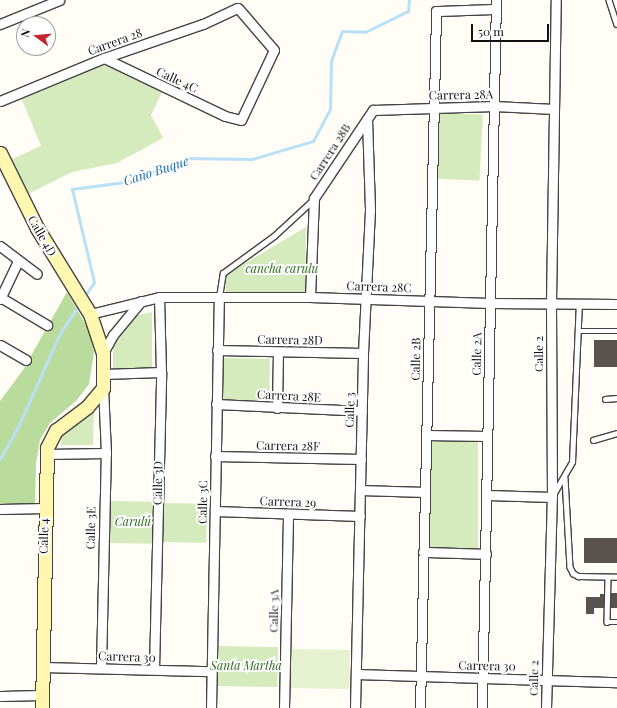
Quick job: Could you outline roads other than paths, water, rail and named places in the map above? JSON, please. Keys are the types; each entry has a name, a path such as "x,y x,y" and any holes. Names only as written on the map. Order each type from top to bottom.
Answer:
{"street":[{"path":"0,24 58,0"},
{"name":"Calle 2","path":"546,708 552,497 551,303 556,0"},
{"name":"Calle 4C","path":"104,58 225,116 241,120 274,50 241,4"},
{"name":"Carrera 28","path":"0,101 104,58 203,24 241,4"},
{"name":"Calle 2B","path":"420,708 436,11 496,5"},
{"name":"Calle 2A","path":"482,708 496,5"},
{"name":"Carrera 28A","path":"368,116 377,109 494,106 554,109"},
{"name":"Carrera 28B","path":"314,198 368,116"},
{"name":"Calle 3","path":"355,708 363,353 370,209 368,116"},
{"name":"Calle 4D","path":"2,162 37,228 88,311"},
{"path":"310,297 314,198"},
{"path":"0,246 37,274"},
{"path":"18,261 0,298 47,325"},
{"name":"Carrera 28C","path":"88,311 159,297 310,297 490,303 617,304"},
{"name":"Calle 3D","path":"154,669 161,372 159,297"},
{"name":"Calle 3C","path":"211,708 219,297"},
{"path":"104,353 113,335 140,301"},
{"path":"88,311 104,353 103,388"},
{"path":"0,345 26,360"},
{"name":"Carrera 28D","path":"217,350 363,353"},
{"path":"277,408 278,352"},
{"path":"104,374 161,372"},
{"name":"Calle 3E","path":"102,668 106,453 103,388"},
{"name":"Calle 4","path":"42,702 46,454 56,430 86,407 103,388"},
{"name":"Carrera 28E","path":"216,404 362,411"},
{"path":"426,435 487,436"},
{"path":"46,454 106,453"},
{"name":"Carrera 28F","path":"215,456 361,459"},
{"path":"360,490 425,492"},
{"path":"486,495 552,497"},
{"path":"0,509 45,508"},
{"name":"Carrera 29","path":"215,511 360,516"},
{"name":"Calle 3A","path":"284,708 288,514"},
{"path":"424,552 486,554"},
{"name":"Carrera 30","path":"42,667 211,671"},
{"name":"Carrera 30","path":"356,674 617,682"},
{"path":"0,696 42,702"}],"lane":[{"path":"609,0 617,24"},
{"path":"219,297 221,276 225,271 274,236 314,198"},
{"path":"552,497 565,478 572,462 579,304"},
{"path":"578,331 617,331"},
{"path":"605,399 617,398"},
{"path":"593,440 617,433"},
{"path":"565,478 570,567 573,573 578,576 617,577"},
{"path":"608,577 608,622 617,622"}],"waterway":[{"name":"Caño Buque","path":"84,297 94,282 72,189 132,181 185,158 252,159 313,141 330,109 331,61 342,31 365,32 408,11 409,0"},
{"name":"Caño Buque","path":"0,459 18,427 60,333 80,303"}],"park label":[{"name":"cancha carulu","path":"282,269"},
{"name":"Carulú","path":"133,522"},
{"name":"Santa Martha","path":"246,666"}]}
